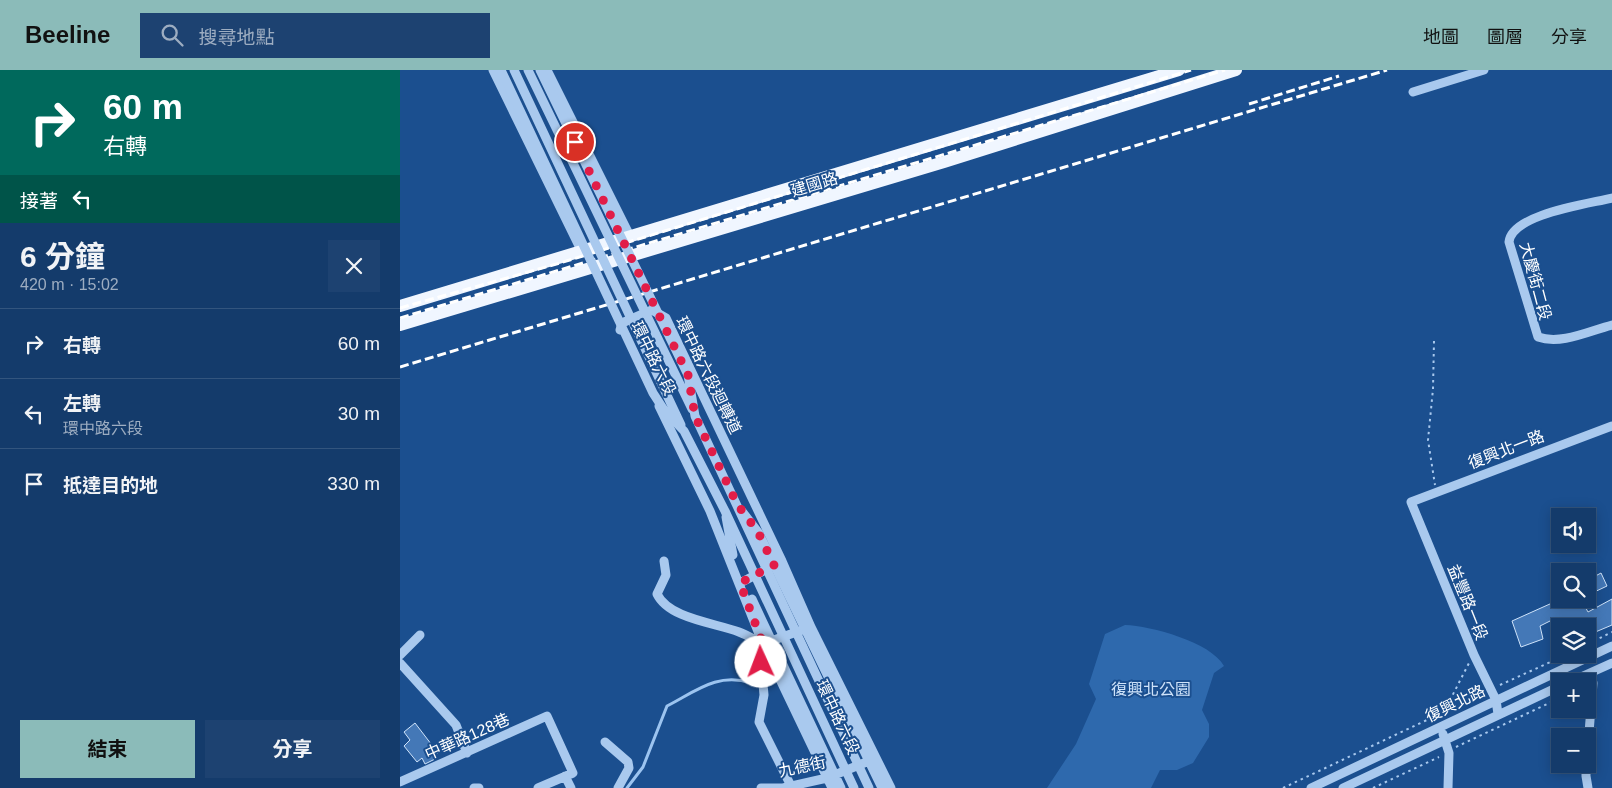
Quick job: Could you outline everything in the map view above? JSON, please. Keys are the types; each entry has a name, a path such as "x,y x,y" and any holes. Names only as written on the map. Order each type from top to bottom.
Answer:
{"main road":[{"name":"建國路","path":"400,306 1180,70"},
{"name":"建國路","path":"400,324 944,162 1236,70"}],"street":[{"path":"493,70 581,250"},
{"name":"環中路六段","path":"501,70 653,393 664,410 684,431 725,511 854,788"},
{"path":"514,70 684,431"},
{"path":"528,70 695,416"},
{"name":"環中路六段","path":"540,70 688,375 695,416 869,788"},
{"path":"547,70 630,236"},
{"path":"1413,92 1484,70"},
{"name":"大慶街二段","path":"1612,198 1530,218 1513,232 1509,242 1538,337 1546,340 1559,340 1612,325"},
{"name":"環中路六段迴轉道","path":"742,582 681,451 621,334 622,323 652,310 666,318 778,563"},
{"name":"復興北一路","path":"1411,502 1612,426"},
{"name":"益豐路一段","path":"1411,502 1474,655 1496,700 1498,714"},
{"name":"環中路六段","path":"737,504 778,563 873,759 882,788"},
{"path":"725,511 732,553 767,643 831,777 841,788"},
{"path":"664,560 666,576 657,594 661,602 698,621 739,632 767,643 808,628"},
{"path":"742,582 778,563"},
{"path":"402,651 420,636"},
{"path":"767,643 761,662 764,695 759,722 791,786"},
{"name":"復興北路","path":"1312,788 1612,646"},
{"path":"400,663 456,725 467,753"},
{"path":"1590,673 1612,663"},
{"name":"復興北路","path":"1343,788 1551,690"},
{"name":"中華路128巷","path":"400,782 547,716 573,773 565,776"},
{"path":"1439,727 1449,753 1448,788"},
{"path":"605,742 628,762 629,768 618,788"},
{"path":"873,759 891,788"},
{"name":"九德街","path":"761,788 791,786 831,777 873,759"},
{"path":"1586,773 1588,788"},
{"path":"538,788 565,776 571,788"},
{"path":"831,777 832,788"},
{"path":"474,788 479,788"}],"path":[{"path":"1434,341 1433,388 1428,440 1436,492"},
{"path":"1596,640 1612,632"},
{"path":"1443,714 1474,655"},
{"path":"1283,788 1551,662"},
{"path":"1373,788 1551,702"}],"green space":[{"name":"復興北公園","path":"1125,625 1150,628 1194,643 1217,657 1224,666 1214,673 1202,710 1209,724 1209,737 1193,763 1177,770 1160,770 1151,788 1047,788 1076,744 1096,699 1089,684 1105,634"}],"building":[{"path":"1601,573 1607,586 1596,591 1596,576"},
{"path":"1612,599 1612,625 1596,632 1596,618 1551,618 1551,620 1540,626 1543,639 1521,647 1512,621 1551,603 1551,608 1586,608 1588,612"},
{"path":"415,723 438,753 434,757 435,759 425,764 422,758 417,762 404,746 410,740 404,732"}],"waterway":[{"path":"627,788 643,767 667,706 698,689 718,681 739,680 751,683"}],"railway":[{"path":"400,308 560,263 1191,70"},
{"path":"400,318 1225,70"},
{"path":"400,367 1387,70"},
{"path":"1249,104 1339,76"}],"route":[{"path":"575,142 688,375 695,416 737,504 758,532 774,565 740,583 763,644 761,662"}]}
